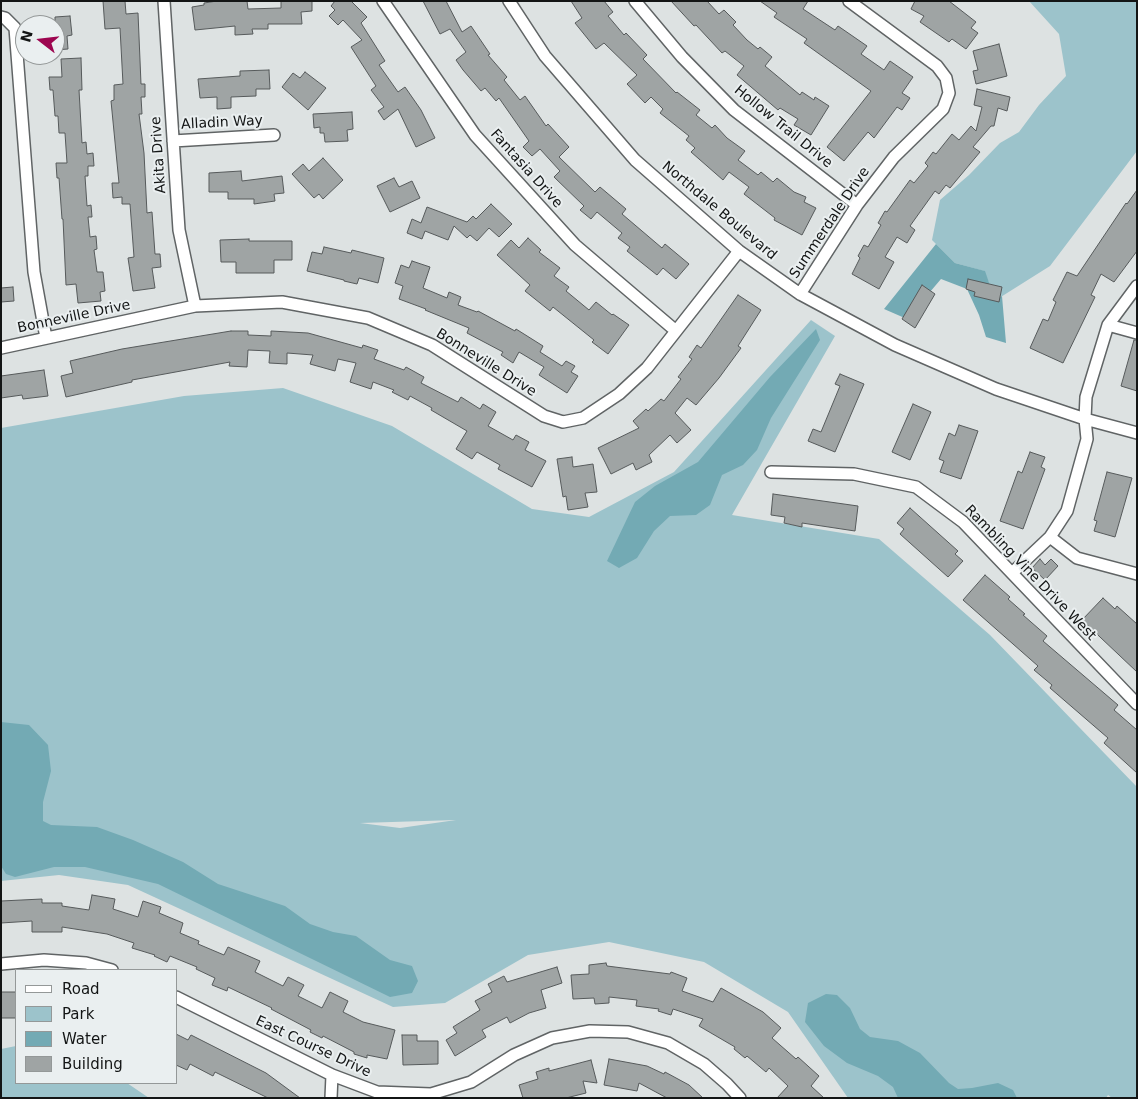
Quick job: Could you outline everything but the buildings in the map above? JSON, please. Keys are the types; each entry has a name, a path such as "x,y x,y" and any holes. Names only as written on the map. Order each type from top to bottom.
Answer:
{"street":[{"name":"Akita Drive","path":"164,1 179,230 195,306"},
{"name":"Fantasia Drive","path":"383,1 475,135 575,245 676,331"},
{"name":"Northdale Boulevard","path":"508,1 544,56 635,160 738,250 800,294 895,345 996,389 1085,419 1137,433"},
{"name":"Hollow Trail Drive","path":"635,1 682,57 734,110 857,205"},
{"name":"Summerdale Drive","path":"800,294 857,205 894,157 943,109 948,93 946,78 937,66 849,1"},
{"path":"1,17 5,18 15,28 34,272 46,338"},
{"name":"Alladin Way","path":"173,141 274,135"},
{"name":"Bonneville Drive","path":"1,348 195,306 282,302 368,318 432,345 544,416 563,422 583,418 620,394 647,368 738,250"},
{"path":"1012,573 1050,538 1066,511 1087,440 1085,419 1086,397 1108,325 1137,286"},
{"path":"1108,325 1137,333"},
{"name":"Rambling Vine Drive West","path":"771,472 854,474 916,487 963,522 1137,704"},
{"path":"1050,538 1077,558 1137,574"},
{"path":"1,964 44,960 86,963 108,969"},
{"name":"East Course Drive","path":"178,998 332,1075 377,1092 431,1094 471,1082 514,1054 552,1038 590,1031 628,1032 668,1043 704,1064 740,1098"},
{"path":"331,1098 332,1075"}],"green space":[{"path":"1029,1 1137,1 1137,151 1050,266 996,300 984,271 955,263 932,240 940,200 969,175 1000,143 1019,132 1039,105 1066,76 1059,34"},
{"path":"811,320 835,336 732,515 879,539 990,635 1137,787 1137,1098 1112,1098 1108,1095 1106,1098 848,1098 788,1012 704,962 609,942 528,955 445,1003 393,1007 128,885 59,875 1,881 1,428 184,396 283,388 392,426 532,509 589,517 674,472","holes":["456,820 400,828 360,823"]},
{"path":"15,1046 15,1084 128,1084 149,1098 1,1098 1,1049"}],"water":[{"path":"936,244 955,263 985,271 995,300 1002,296 1006,343 986,337 979,315 967,289 941,279 907,319 884,309"},
{"path":"816,329 820,340 771,418 757,450 743,465 722,475 710,505 696,515 670,516 654,531 637,558 619,568 607,561 635,502 655,486 698,462 770,377"},
{"path":"1,722 29,725 48,745 51,771 43,802 43,821 51,825 97,827 133,840 183,862 218,884 285,906 310,924 333,932 356,936 390,960 412,966 418,981 412,993 390,997 158,884 85,867 54,867 15,877 6,874 1,866"},
{"path":"826,994 837,995 850,1008 860,1029 870,1037 898,1041 920,1053 949,1083 958,1089 998,1083 1013,1090 1017,1098 898,1098 893,1087 878,1076 847,1063 824,1046 805,1022 808,1003"}]}
